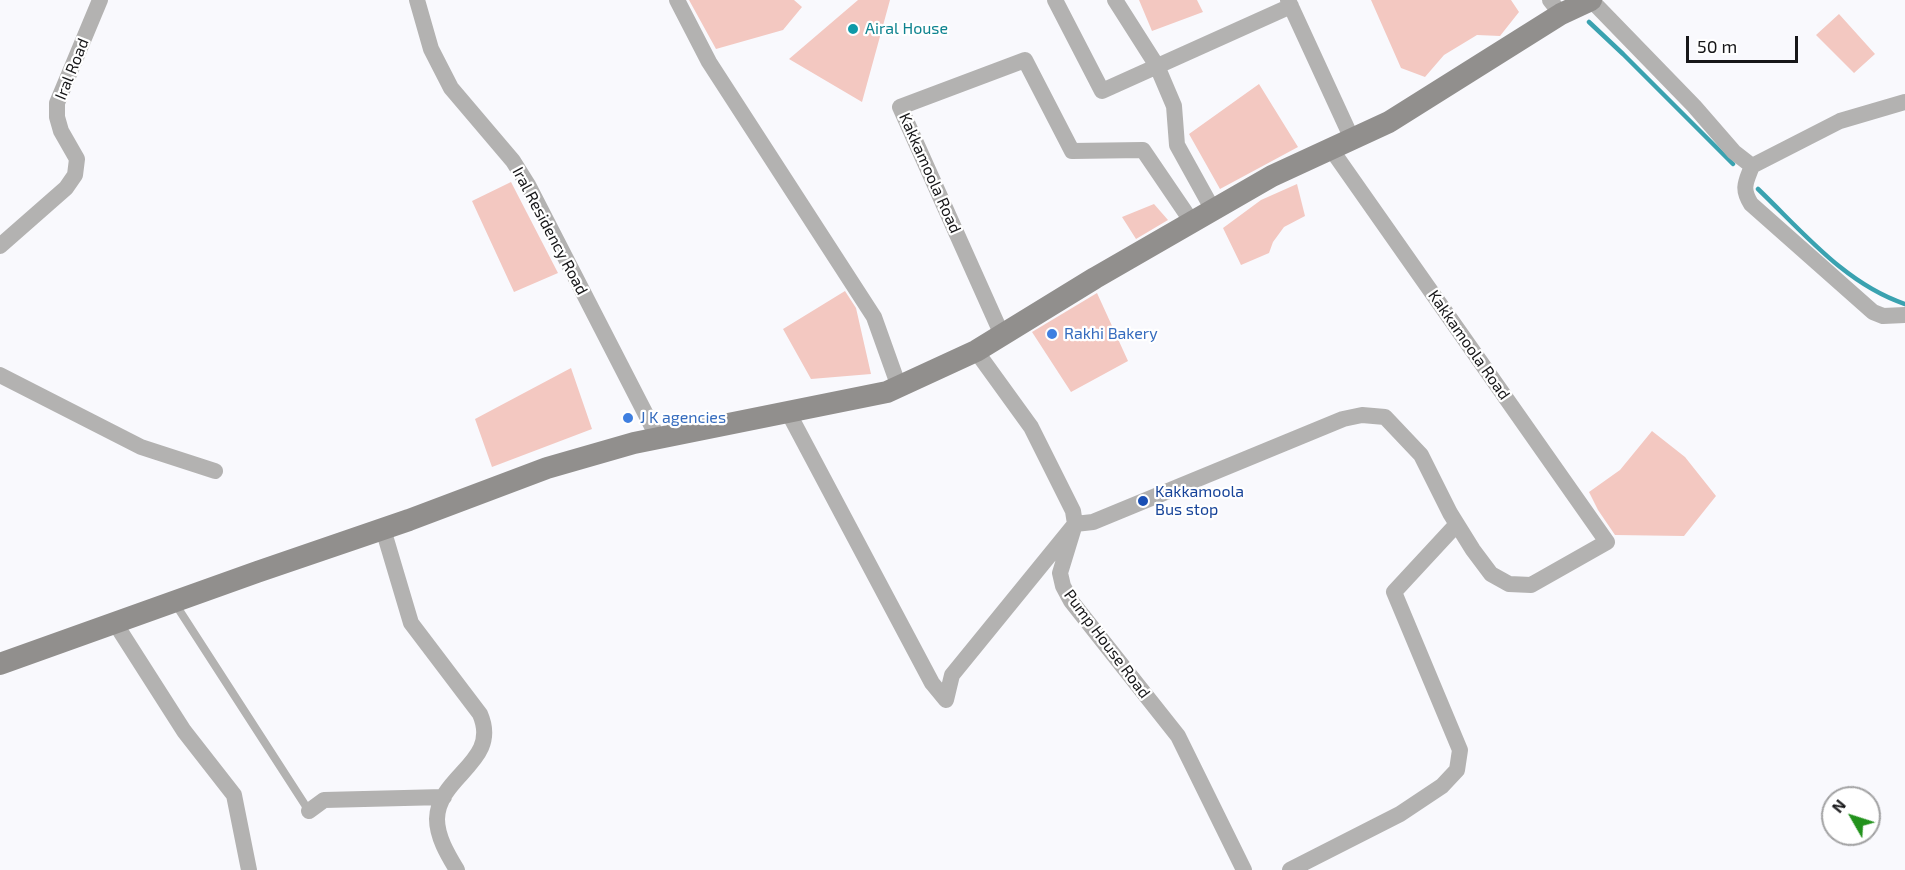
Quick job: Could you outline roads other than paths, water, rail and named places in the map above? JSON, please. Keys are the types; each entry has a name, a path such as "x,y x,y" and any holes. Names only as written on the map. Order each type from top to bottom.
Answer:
{"main road":[{"path":"0,664 383,529 547,468 634,443 887,392 899,387 976,351 1095,278 1272,176 1389,122 1555,7 1591,0"}],"street":[{"name":"Iral Road","path":"0,246 66,188 75,175 77,159 61,130 57,117 57,103 100,0"},
{"name":"Iral Residency Road","path":"417,0 431,49 451,88 513,161 528,184 658,438"},
{"path":"677,0 709,62 874,317 899,387"},
{"path":"1055,0 1102,91 1290,3 1352,139"},
{"path":"1115,0 1157,66 1174,106 1177,145 1213,210"},
{"path":"1591,0 1694,106 1734,152 1752,166"},
{"name":"Kakkamoola Road","path":"1002,335 900,106 1025,60 1072,151 1143,150 1192,222"},
{"path":"1905,102 1840,121 1752,166 1745,185 1746,195 1751,204 1873,312 1883,316 1905,315"},
{"name":"Kakkamoola Road","path":"1331,149 1607,542 1531,585 1509,584 1491,574 1457,524"},
{"path":"976,351 1031,427 1073,511 1075,524"},
{"path":"0,375 141,447 215,471"},
{"path":"788,412 932,683 946,700 952,675 1075,524 1093,522 1342,419 1362,415 1385,417 1422,454 1457,524 1394,592 1460,750 1457,771 1442,786 1400,814 1290,870"},
{"name":"Pump House Road","path":"1075,524 1060,573 1063,586 1071,601 1178,736 1238,868"},
{"path":"383,529 411,623 480,714 484,724 485,740 478,753 449,788 438,808 437,821 444,847 457,870"},
{"path":"115,623 184,731 234,795 249,870"},
{"path":"309,811 324,800 444,797"}],"lane":[{"path":"174,602 309,811"}],"waterway":[{"path":"1589,22 1733,164"},
{"path":"1758,189 1808,239 1844,270 1863,284 1905,304"}],"place":[{"name":"Airal House","path":"853,29"},
{"name":"Rakhi Bakery","path":"1052,334"},
{"name":"J K agencies","path":"628,418"},
{"name":"Kakkamoola Bus stop","path":"1143,501"}]}
